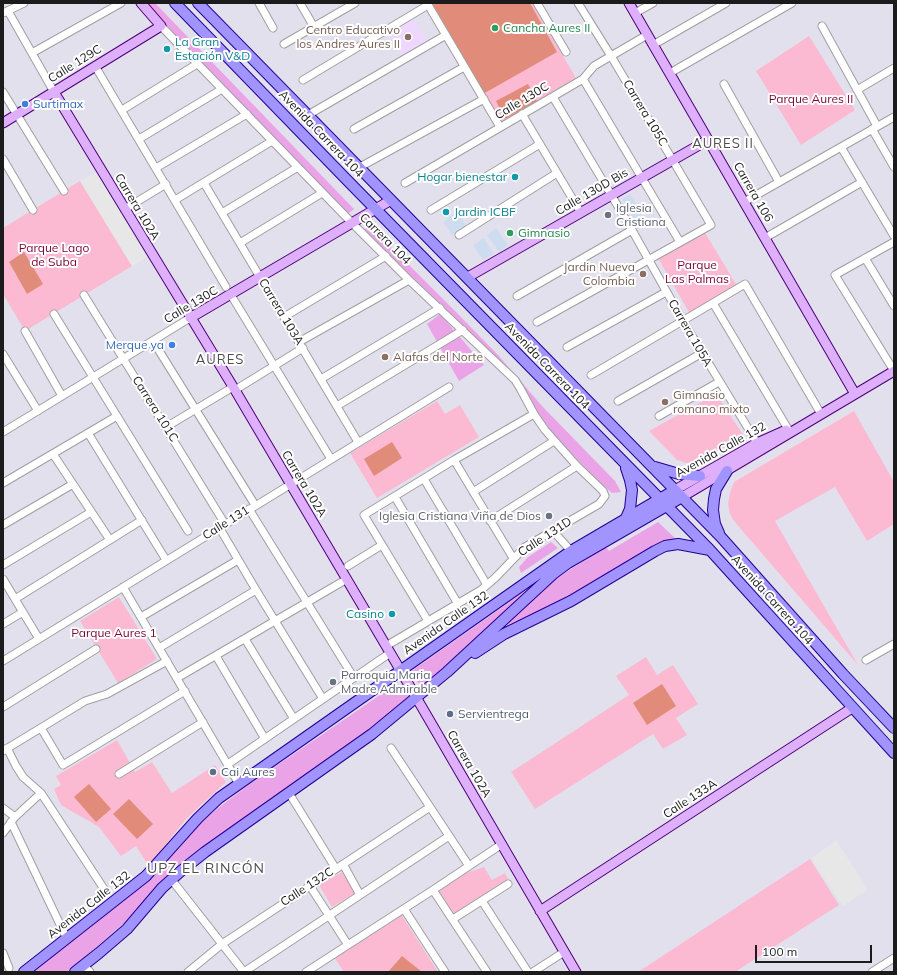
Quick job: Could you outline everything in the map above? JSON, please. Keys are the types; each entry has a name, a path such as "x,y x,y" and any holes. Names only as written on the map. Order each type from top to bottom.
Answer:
{"main road":[{"name":"Avenida Carrera 104","path":"175,3 710,550 894,753"},
{"name":"Avenida Carrera 104","path":"198,3 679,493 720,536 843,674 894,728"},
{"path":"622,461 627,470 632,490 630,509 626,518"},
{"path":"652,466 679,474 700,476"},
{"path":"720,536 715,524 713,510 714,499 718,484 727,471"},
{"name":"Avenida Calle 132","path":"75,972 87,968 127,929 172,879 205,852 367,738 447,672 553,574 679,493"},
{"name":"Avenida Calle 132","path":"24,972 146,876 198,818 220,798 239,784 571,551 626,518 663,502"},
{"path":"447,672 504,634 571,601 665,546 678,544 710,550"}],"street":[{"path":"5,12 24,3"},
{"path":"32,53 121,3"},
{"name":"Carrera 104","path":"141,3 160,26 322,193 409,280 515,380 534,414 554,441 603,492 605,496"},
{"path":"260,3 274,28"},
{"path":"300,3 314,27"},
{"path":"284,44 314,27 343,6 355,3"},
{"path":"537,3 566,52"},
{"name":"Carrera 105C","path":"578,3 711,225 680,242"},
{"name":"Carrera 106","path":"629,3 855,394"},
{"path":"635,13 652,3"},
{"path":"653,45 726,3"},
{"path":"670,73 792,3"},
{"path":"304,80 427,4 500,128"},
{"name":"Carrera 102A","path":"5,12 32,53 54,92 234,389 347,579 576,972"},
{"name":"Calle 129C","path":"3,123 160,26"},
{"path":"822,26 857,90 894,167"},
{"name":"Calle 130C","path":"405,183 583,79 594,66 647,35"},
{"path":"308,115 446,36"},
{"path":"122,110 197,64"},
{"path":"95,66 228,291 331,459"},
{"path":"354,129 464,67"},
{"path":"857,90 894,68"},
{"path":"537,322 680,242 583,79"},
{"path":"724,84 779,182"},
{"path":"139,139 222,89"},
{"path":"3,92 64,191"},
{"name":"Carrera 105A","path":"552,97 632,230 666,292 719,382 757,443"},
{"path":"360,167 484,99"},
{"path":"156,168 247,114"},
{"path":"522,114 581,213"},
{"path":"744,202 894,117"},
{"name":"Calle 130D Bis","path":"468,277 708,140"},
{"path":"175,200 272,141"},
{"path":"431,210 540,144"},
{"path":"841,147 894,236"},
{"path":"3,159 33,210"},
{"path":"222,212 298,167"},
{"path":"459,235 557,173"},
{"path":"765,238 862,182"},
{"name":"Carrera 103A","path":"204,183 358,442"},
{"path":"125,209 166,184"},
{"path":"240,243 322,193"},
{"name":"Calle 130C","path":"4,429 38,411 124,359 190,318 228,291 260,277 392,200"},
{"path":"517,296 632,230"},
{"path":"894,242 835,275 894,371"},
{"path":"284,317 386,256"},
{"path":"865,258 894,306"},
{"path":"166,427 195,409 274,366 301,345 409,280"},
{"path":"591,375 745,284 821,414"},
{"path":"567,347 666,292"},
{"name":"Carrera 101C","path":"84,295 166,427 222,525 238,560 323,699"},
{"path":"713,303 788,429"},
{"path":"321,379 440,308"},
{"path":"54,314 188,532"},
{"path":"337,406 463,330"},
{"path":"25,331 62,396"},
{"path":"153,341 195,409 354,678"},
{"path":"618,401 702,353"},
{"path":"3,354 38,411"},
{"name":"Avenida Calle 132","path":"679,493 727,471 894,371"},
{"path":"659,416 719,382"},
{"name":"Calle 131","path":"3,661 222,525 449,387"},
{"path":"428,622 364,515 454,460 534,414"},
{"name":"Avenida Calle 132","path":"679,493 700,476 757,443 821,414"},
{"path":"3,483 117,416"},
{"path":"88,433 166,560"},
{"path":"473,492 554,441"},
{"path":"53,454 110,540"},
{"path":"454,460 513,558"},
{"path":"490,521 577,466"},
{"path":"424,479 487,586"},
{"path":"3,525 73,484"},
{"name":"Calle 131D","path":"228,764 354,678 388,650 428,622 487,586 525,547 598,504 605,496"},
{"path":"394,497 458,604"},
{"path":"3,565 91,512"},
{"path":"15,599 142,520"},
{"path":"553,531 571,551"},
{"path":"348,566 382,545"},
{"path":"141,617 238,560"},
{"path":"177,678 347,579"},
{"path":"3,580 39,639"},
{"path":"123,587 239,784"},
{"path":"159,648 256,590"},
{"path":"3,624 23,612"},
{"path":"245,639 294,719"},
{"path":"866,660 894,644"},
{"path":"3,706 96,649"},
{"path":"216,656 265,739"},
{"path":"106,892 41,793 23,777 5,749 86,701 108,694 167,661"},
{"path":"41,728 63,765 185,691"},
{"name":"Calle 133A","path":"540,911 852,708"},
{"path":"119,774 203,722"},
{"path":"391,748 469,866"},
{"path":"3,833 13,820 41,793"},
{"path":"290,793 336,868"},
{"name":"Calle 132C","path":"188,972 222,944 430,806"},
{"path":"3,808 13,820 67,939"},
{"path":"172,879 244,972 449,836"},
{"path":"308,972 502,844"},
{"path":"343,864 360,895"},
{"path":"453,920 508,884"},
{"path":"310,886 348,945"},
{"path":"433,890 487,972"},
{"path":"482,901 528,972"},
{"path":"404,909 445,972"},
{"path":"533,972 564,952"},
{"path":"3,953 9,968"},
{"path":"872,972 894,958"}],"shaded area":[{"path":"147,3 155,3 354,209 348,214 175,35"},
{"name":"Cancha Aures II","path":"432,3 530,3 557,52 483,94"},
{"name":"Centro Educativo los Andres Aures II","path":"413,18 427,42 403,57 388,33"},
{"path":"528,84 537,101 505,119 496,101"},
{"path":"96,172 147,257 132,266 80,181"},
{"path":"630,194 642,214 634,219 622,199"},
{"path":"457,212 466,226 452,235 443,222"},
{"path":"370,226 498,355 542,406 615,481 621,492 612,493 599,482 552,433 536,411 522,387 468,330 363,230"},
{"path":"496,228 508,245 499,252 487,235"},
{"path":"484,238 494,254 483,260 473,245"},
{"path":"24,252 43,284 27,294 9,262"},
{"path":"440,314 484,365 459,381 427,324"},
{"path":"392,442 402,458 374,476 364,459"},
{"path":"658,522 676,539 665,541 550,606 503,627 537,594 554,580 606,547 609,551"},
{"path":"551,542 558,548 521,573 519,567 528,557"},
{"path":"541,580 449,666 426,684 420,684 412,678 411,675 413,670"},
{"path":"662,684 676,706 647,725 633,703"},
{"path":"393,686 400,686 405,691 409,698 406,702 172,870 124,923 78,963 66,972 33,972 159,871 203,821 218,808 250,784"},
{"path":"89,784 111,809 96,822 74,797"},
{"path":"129,799 153,824 137,839 113,814"},
{"path":"836,841 856,870 867,890 843,906 811,858"},
{"path":"402,956 422,972 388,972"}],"green space":[{"name":"Cancha Aures II","path":"432,3 532,3 576,78 501,122"},
{"name":"Parque Aures II","path":"809,36 855,110 801,145 756,71"},
{"name":"Parque Lago de Suba","path":"80,181 132,266 25,331 3,294 3,228"},
{"name":"Parque Las Palmas","path":"704,231 737,286 690,314 658,258"},
{"path":"716,394 744,436 699,462 687,463 677,460 649,431"},
{"path":"437,401 445,414 460,405 479,437 377,498 350,453"},
{"path":"854,411 894,482 894,524 867,541 835,487 775,521 858,665 734,521 730,514 728,504 734,482"},
{"name":"Parque Aures 1","path":"119,597 157,659 118,683 80,621"},
{"path":"646,657 657,675 673,665 698,704 676,718 687,735 663,749 653,734 535,809 511,772 629,695 616,676"},
{"path":"117,740 135,772 152,762 172,793 215,765 226,782 186,819 148,865 136,846 121,856 99,827 61,805 54,789 61,785 56,776"},
{"path":"810,859 839,905 735,972 638,972"},
{"path":"484,867 492,880 505,873 508,879 454,914 439,891 463,874"},
{"path":"342,872 355,893 332,907 319,885"},
{"path":"401,914 438,972 344,972 334,957"}],"place":[{"name":"Cancha Aures II","path":"495,28"},
{"name":"Centro Educativo los Andres Aures II","path":"408,37"},
{"name":"La Gran Estación V&D","path":"167,49"},
{"name":"Surtimax","path":"25,104"},
{"name":"Hogar bienestar","path":"515,177"},
{"name":"Jardin ICBF","path":"446,212"},
{"name":"Iglesia Cristiana","path":"608,215"},
{"name":"Gimnasio","path":"510,233"},
{"name":"Jardin Nueva Colombia","path":"643,274"},
{"name":"Merque ya","path":"172,345"},
{"name":"Alafas del Norte","path":"385,357"},
{"name":"Gimnasio romano mixto","path":"665,402"},
{"name":"Iglesia Cristiana Viña de Dios","path":"549,516"},
{"name":"Casino","path":"392,614"},
{"name":"Parroquia Maria Madre Admirable","path":"333,682"},
{"name":"Servientrega","path":"450,714"},
{"name":"Cai Aures","path":"213,772"}],"district":[{"name":"AURES II","path":"723,144"},
{"name":"AURES","path":"220,360"},
{"name":"UPZ EL RINCÓN","path":"206,869"}]}
